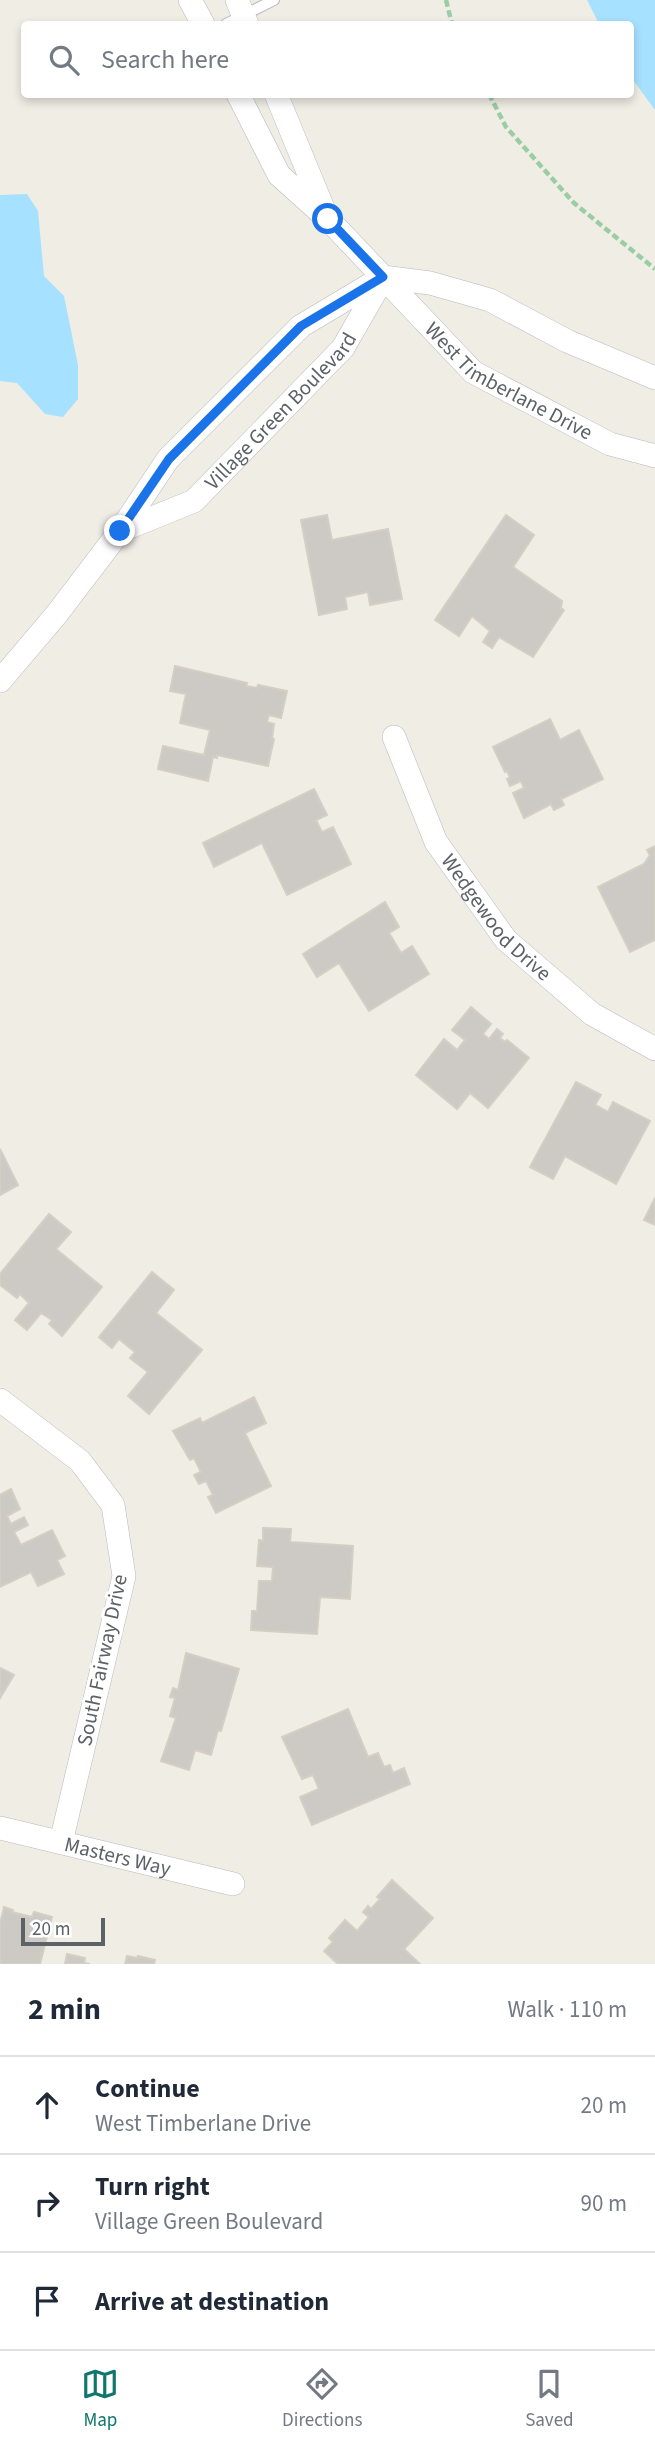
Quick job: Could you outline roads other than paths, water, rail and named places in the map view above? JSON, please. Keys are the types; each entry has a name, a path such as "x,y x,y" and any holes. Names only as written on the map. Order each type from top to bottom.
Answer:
{"street":[{"path":"190,0 201,21"},
{"name":"West Timberlane Drive","path":"240,98 279,175 328,219 473,372 610,444 655,456"},
{"name":"West Timberlane Drive","path":"278,98 328,219"},
{"name":"West Timberlane Drive","path":"383,277 430,283 490,300 567,341 655,378"},
{"name":"Village Green Boulevard","path":"0,681 57,615 120,531 169,459 301,326 383,277"},
{"name":"Village Green Boulevard","path":"120,531 194,501 343,348 383,277"},
{"name":"Wedgewood Drive","path":"394,737 436,842 506,940 592,1014 655,1048"},
{"name":"South Fairway Drive","path":"0,1400 80,1461 113,1505 124,1576 61,1842"},
{"name":"Masters Way","path":"0,1828 233,1885"}],"lane":[{"path":"238,16 275,0"}],"water":[{"path":"587,0 655,0 655,110 634,81 634,21 598,21"},
{"path":"27,194 38,211 44,276 64,296 78,365 78,399 63,417 45,414 17,383 0,381 0,195"}]}
